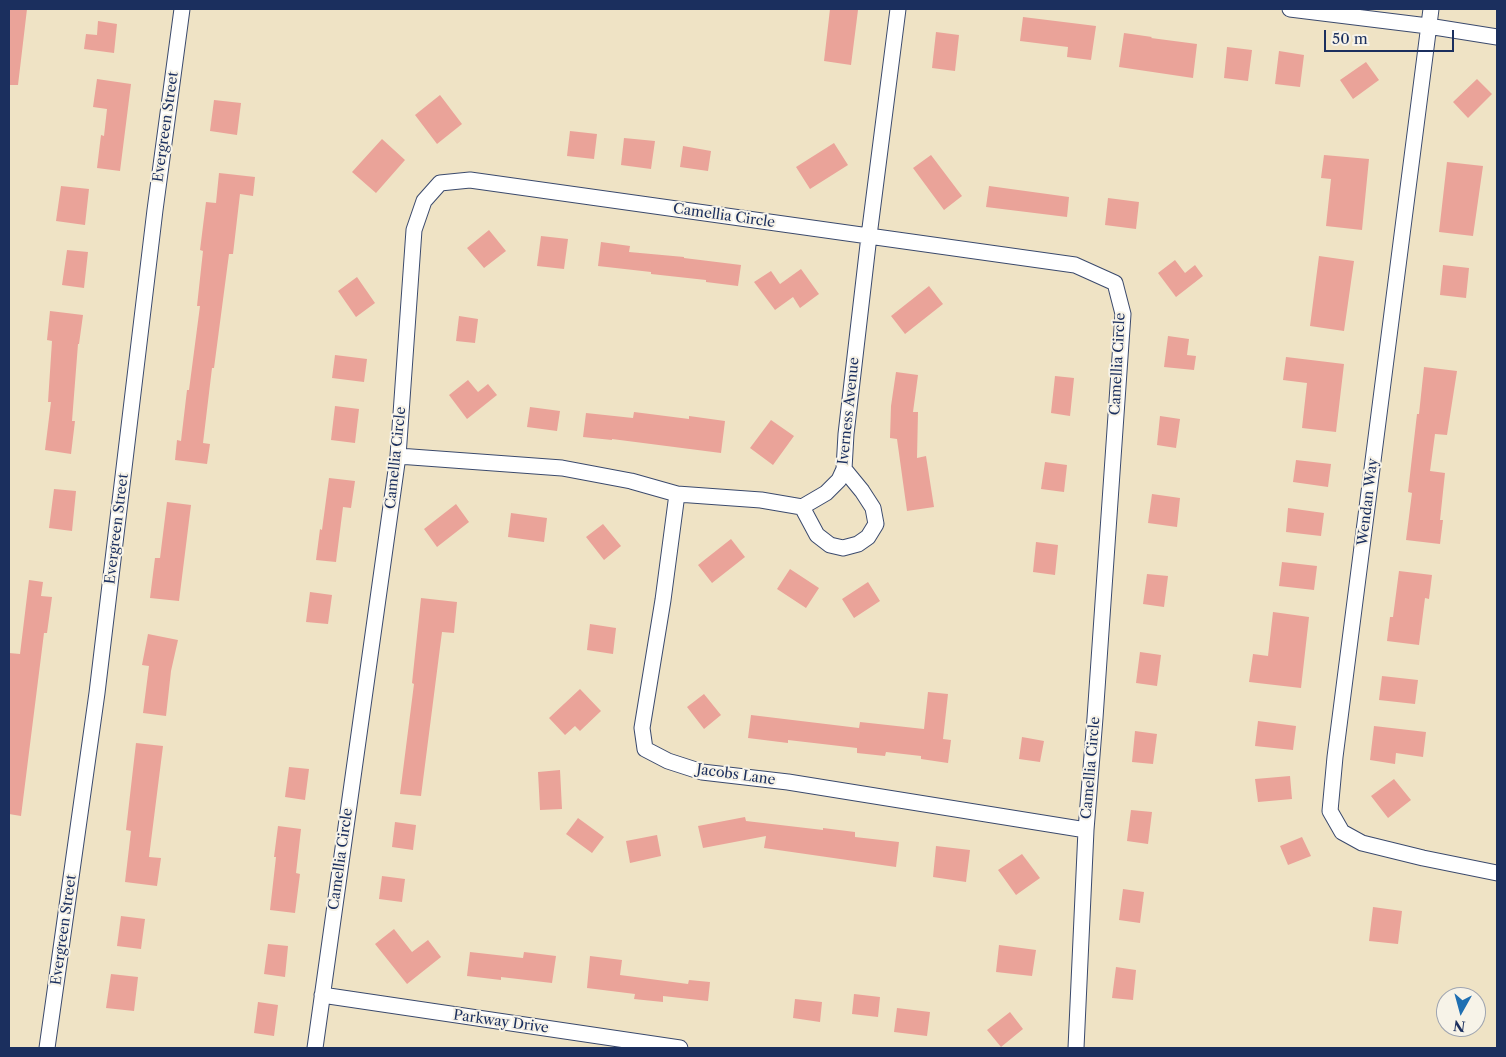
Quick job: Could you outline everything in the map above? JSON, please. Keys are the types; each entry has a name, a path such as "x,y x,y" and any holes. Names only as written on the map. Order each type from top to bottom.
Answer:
{"street":[{"name":"Evergreen Street","path":"47,1048 98,693 155,210 182,9"},
{"name":"Iverness Avenue","path":"802,507 826,493 839,480 844,469 846,434 869,236 898,9"},
{"path":"1290,9 1428,26 1497,37"},
{"name":"Wendan Way","path":"1431,9 1335,757 1330,811 1342,832 1362,843 1497,873"},
{"name":"Camellia Circle","path":"315,1048 398,456 414,230 424,201 440,183 470,180 1075,265 1115,283 1123,314 1086,830 1076,1048"},
{"path":"398,456 562,468 631,481 677,494 761,500 802,507 817,535 830,545 843,548 858,544 868,537 876,524 873,508 844,469"},
{"name":"Jacobs Lane","path":"677,494 663,600 642,728 645,749 668,761 702,772 788,782 1086,830"},
{"name":"Parkway Drive","path":"322,995 680,1048"}],"building":[{"path":"9,9 27,9 18,85 9,85"},
{"path":"830,9 858,10 851,65 824,61"},
{"path":"1023,17 1096,26 1091,60 1067,57 1068,47 1020,41"},
{"path":"98,21 117,24 114,53 84,49 86,34 97,35"},
{"path":"936,32 959,35 955,71 932,68"},
{"path":"1124,33 1197,44 1193,78 1119,67"},
{"path":"1227,47 1252,50 1248,81 1224,78"},
{"path":"1279,51 1304,55 1300,87 1275,84"},
{"path":"1366,62 1379,80 1353,99 1340,80"},
{"path":"97,79 131,84 120,171 97,168 101,135 104,136 107,109 93,107"},
{"path":"1477,79 1492,94 1468,118 1453,102"},
{"path":"440,95 462,124 437,144 415,115"},
{"path":"214,100 241,103 237,135 210,131"},
{"path":"570,131 597,134 594,159 567,156"},
{"path":"624,138 655,141 651,169 621,165"},
{"path":"382,139 405,160 376,193 352,172"},
{"path":"834,143 848,165 810,189 796,167"},
{"path":"683,146 711,151 708,171 680,167"},
{"path":"931,155 962,196 944,210 913,168"},
{"path":"1324,155 1369,159 1362,230 1326,226 1331,179 1321,178"},
{"path":"1447,162 1483,166 1473,236 1439,232"},
{"path":"219,173 255,177 253,196 240,194 233,254 229,254 203,443 210,444 207,464 175,460 177,440 181,441 200,306 197,306 203,251 200,250 206,202 216,203"},
{"path":"61,186 89,189 85,225 56,221"},
{"path":"989,186 1069,197 1067,217 986,207"},
{"path":"1108,198 1139,202 1136,229 1105,225"},
{"path":"489,230 506,251 484,268 467,248"},
{"path":"541,236 568,239 564,269 537,266"},
{"path":"601,242 630,246 629,252 741,265 738,286 706,282 706,280 651,274 651,272 598,266"},
{"path":"67,250 88,252 84,288 62,285"},
{"path":"1319,256 1354,261 1344,331 1310,326"},
{"path":"1175,260 1185,273 1195,265 1203,276 1176,297 1158,273"},
{"path":"1443,265 1469,268 1466,298 1440,295"},
{"path":"801,269 819,294 800,308 793,297 775,310 754,282 771,271 780,284"},
{"path":"357,277 375,303 356,317 338,291"},
{"path":"929,286 943,304 905,334 891,316"},
{"path":"50,311 83,315 78,344 72,421 75,421 71,454 45,450 51,402 48,402 52,341 47,340"},
{"path":"459,316 478,319 475,343 456,341"},
{"path":"1168,336 1189,339 1187,355 1196,356 1194,370 1164,367"},
{"path":"335,355 367,359 364,382 332,378"},
{"path":"1286,357 1344,364 1336,432 1302,428 1307,383 1283,380"},
{"path":"1424,367 1457,371 1447,435 1435,434 1430,471 1445,473 1440,520 1443,520 1440,544 1406,540 1412,493 1408,492"},
{"path":"896,372 918,375 913,412 918,412 917,458 926,456 934,507 907,511 897,439 890,438 891,406"},
{"path":"1055,376 1074,378 1070,416 1051,413"},
{"path":"468,380 478,392 488,384 497,395 467,419 449,395"},
{"path":"335,406 359,409 355,443 331,440"},
{"path":"530,407 560,411 557,431 527,427"},
{"path":"634,412 689,419 689,416 725,421 721,453 583,437 586,413 633,418"},
{"path":"1160,416 1180,419 1176,448 1157,445"},
{"path":"771,420 794,436 773,465 750,448"},
{"path":"1296,460 1331,464 1328,487 1293,482"},
{"path":"1045,462 1067,465 1064,492 1041,489"},
{"path":"329,478 355,481 351,508 343,507 336,562 316,560"},
{"path":"54,489 76,491 72,531 49,528"},
{"path":"1152,494 1180,498 1177,527 1148,523"},
{"path":"167,502 191,505 179,601 150,598 155,558 160,558"},
{"path":"456,504 469,522 437,547 424,529"},
{"path":"1288,508 1324,513 1321,536 1286,532"},
{"path":"511,513 547,518 544,542 508,537"},
{"path":"603,524 621,546 604,560 586,537"},
{"path":"731,539 745,557 712,583 698,565"},
{"path":"1036,542 1058,545 1055,575 1033,572"},
{"path":"1282,562 1317,566 1314,590 1279,586"},
{"path":"790,569 819,588 806,608 777,589"},
{"path":"1399,571 1432,575 1429,599 1425,598 1419,645 1387,641 1390,617 1393,617"},
{"path":"1147,574 1168,576 1164,607 1143,604"},
{"path":"29,580 43,582 41,596 52,597 47,633 44,633 21,816 9,814 9,653 20,654"},
{"path":"868,582 880,601 854,618 842,599"},
{"path":"310,592 332,595 328,624 306,622"},
{"path":"421,598 457,602 454,633 442,632 421,796 400,794 414,684 412,683"},
{"path":"1273,612 1309,617 1301,688 1249,682 1253,654 1268,656"},
{"path":"590,624 616,628 613,654 587,650"},
{"path":"148,634 178,640 171,671 166,716 143,713 149,666 142,665"},
{"path":"1140,652 1161,655 1157,686 1136,683"},
{"path":"1382,676 1418,680 1415,704 1379,700"},
{"path":"580,689 601,711 580,731 575,726 565,735 549,718"},
{"path":"928,692 948,694 943,739 951,740 948,763 921,759 921,756 886,752 885,756 857,753 857,748 788,740 788,743 748,738 751,715 859,728 860,722 924,729"},
{"path":"704,694 721,715 704,729 687,707"},
{"path":"1258,721 1296,726 1293,750 1255,746"},
{"path":"1374,726 1426,732 1423,757 1396,753 1395,764 1370,760"},
{"path":"1135,731 1157,734 1153,764 1132,762"},
{"path":"1022,737 1044,741 1040,762 1019,759"},
{"path":"136,743 163,746 149,857 161,858 157,886 125,882 131,831 126,830"},
{"path":"289,767 309,769 305,800 285,797"},
{"path":"560,770 562,809 540,810 538,772"},
{"path":"1290,776 1292,799 1258,802 1255,779"},
{"path":"1394,779 1411,800 1388,818 1371,796"},
{"path":"1131,810 1152,812 1148,844 1127,841"},
{"path":"745,817 746,821 855,832 855,837 899,842 896,867 764,848 766,836 703,848 698,826"},
{"path":"578,818 604,837 592,853 566,834"},
{"path":"395,822 416,825 413,850 392,847"},
{"path":"278,826 301,829 296,873 300,874 295,913 270,910"},
{"path":"657,835 661,856 630,863 626,841"},
{"path":"1302,837 1311,856 1288,865 1280,846"},
{"path":"936,846 970,850 966,882 933,877"},
{"path":"1022,854 1040,878 1016,895 998,870"},
{"path":"382,876 405,879 402,902 379,899"},
{"path":"1123,889 1144,892 1140,923 1119,920"},
{"path":"1373,907 1402,911 1398,944 1369,941"},
{"path":"121,916 145,919 141,949 117,946"},
{"path":"394,929 412,952 428,940 441,957 407,984 375,944"},
{"path":"268,944 288,946 285,977 264,974"},
{"path":"999,945 1036,950 1032,976 996,972"},
{"path":"470,952 523,958 524,952 556,956 552,983 501,977 501,980 467,976"},
{"path":"590,956 622,960 620,975 688,984 689,980 710,982 708,1001 663,996 663,1002 634,999 635,994 587,988"},
{"path":"1116,967 1136,970 1133,1000 1112,998"},
{"path":"111,974 138,977 134,1011 106,1008"},
{"path":"854,994 880,997 878,1017 852,1014"},
{"path":"795,999 822,1002 820,1022 793,1018"},
{"path":"258,1002 278,1005 274,1036 254,1033"},
{"path":"897,1008 930,1012 927,1036 894,1032"},
{"path":"1010,1012 1023,1029 1001,1047 987,1030"}]}
